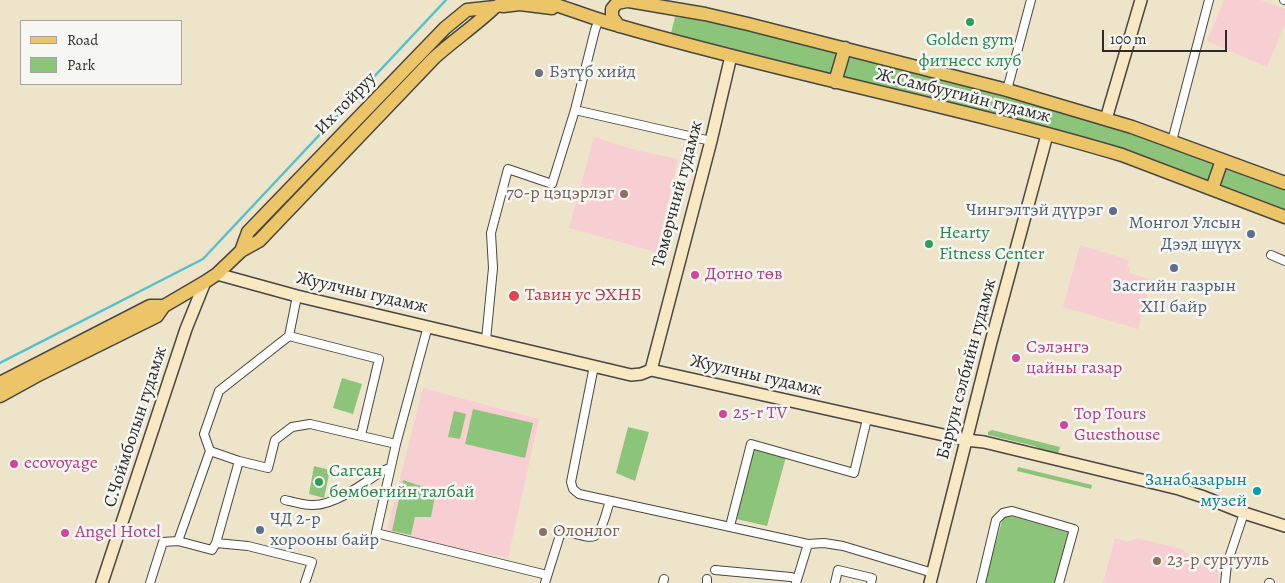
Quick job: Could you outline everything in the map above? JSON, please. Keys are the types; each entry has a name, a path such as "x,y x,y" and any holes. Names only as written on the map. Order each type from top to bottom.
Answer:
{"main road":[{"name":"Их тойруу","path":"0,396 157,316 164,306 217,274 241,251 259,241 434,58 495,7 511,0"},
{"name":"Ж.Самбуугийн гудамж","path":"541,0 619,26 730,56 991,118 1122,155 1285,217"},
{"path":"619,26 612,17 612,9 617,3 625,0"},
{"name":"Ж.Самбуугийн гудамж","path":"625,0 714,16 1007,90 1106,119 1172,141 1285,183"},
{"path":"1106,119 1141,0"},
{"path":"495,7 520,4 570,9"},
{"name":"Их тойруу","path":"241,251 248,232 445,28 471,5 495,7"},
{"path":"835,82 845,48"},
{"name":"Төмөрчний гудамж","path":"651,370 711,141 730,56"},
{"name":"Баруун сэлбийн гудамж","path":"932,578 966,440 1047,135"},
{"path":"1212,189 1222,160"},
{"name":"Жуулчны гудамж","path":"217,274 297,296 594,366 631,374 641,374 651,370 966,440 984,442 1179,489 1285,526"},
{"name":"С.Чоймболын гудамж","path":"102,583 186,329 205,282"},
{"name":"Их тойруу","path":"0,383 150,306 164,306"}],"street":[{"path":"1007,90 1031,0"},
{"path":"1172,141 1209,0"},
{"path":"486,340 493,268 491,233 508,169 552,184 575,110 599,19"},
{"path":"575,110 711,141"},
{"path":"1271,255 1285,261"},
{"path":"178,541 210,451 204,434 219,391 288,336 297,296"},
{"path":"428,326 396,444 376,533 546,579 560,535 567,532 588,537 595,536 599,532 610,501"},
{"path":"288,336 379,359 361,435"},
{"path":"594,366 571,482 573,489 579,494 808,544 824,543 843,546 932,578"},
{"path":"730,526 752,444 854,473 866,418"},
{"path":"210,451 268,468 275,440 292,427 310,424 396,444"},
{"path":"150,583 163,542 178,541 212,550 216,543 239,461"},
{"path":"285,500 310,506 323,505 390,468"},
{"path":"980,583 996,520 1003,513 1012,511 1074,529 1059,583"},
{"path":"1225,583 1227,564 1244,513"},
{"path":"216,543 248,546 312,562 305,583"},
{"path":"715,570 791,577 797,581 808,544"},
{"path":"835,583 838,570 872,578 871,583"}],"shaded area":[{"path":"1224,0 1261,0 1285,9 1285,24 1267,67 1207,41"},
{"name":"70-р цэцэрлэг","path":"594,137 635,150 678,159 656,252 569,228"},
{"path":"1080,245 1129,260 1127,267 1130,268 1129,273 1152,280 1138,329 1063,307"},
{"path":"423,388 539,419 508,558 386,533"},
{"name":"23-р сургууль","path":"1115,538 1128,542 1137,538 1182,549 1191,557 1219,564 1218,583 1103,583"}],"green space":[{"path":"675,17 719,23 981,88 1126,131 1285,189 1285,211 1226,189 820,72 671,33"},
{"path":"342,378 362,384 353,414 333,408"},
{"path":"473,409 533,423 525,458 465,444"},
{"path":"454,411 466,414 460,439 448,437"},
{"path":"628,427 649,432 635,481 616,473"},
{"path":"992,430 1060,447 1058,454 988,435 988,432"},
{"path":"754,449 786,457 767,526 736,519"},
{"name":"Сагсан бөмбөгийн талбай","path":"314,466 330,470 324,498 309,494"},
{"path":"1018,467 1092,485 1091,489 1017,471"},
{"path":"403,480 436,491 431,517 415,517 411,535 392,531"},
{"path":"1004,514 1070,533 1056,583 984,583"}],"waterway":[{"path":"0,363 203,259 446,0"}],"place":[{"name":"Golden gym фитнесс клуб","path":"970,22"},
{"name":"Бэтүб хийд","path":"539,73"},
{"name":"70-р цэцэрлэг","path":"624,194"},
{"name":"Чингэлтэй дүүрэг","path":"1113,211"},
{"name":"Монгол Улсын Дээд шүүх","path":"1251,234"},
{"name":"Hearty Fitness Center","path":"929,244"},
{"name":"Засгийн газрын XII байр","path":"1174,268"},
{"name":"Дотно төв","path":"695,275"},
{"name":"Тавин ус ЭХНБ","path":"514,296"},
{"name":"Сэлэнгэ цайны газар","path":"1016,358"},
{"name":"25-r TV","path":"723,414"},
{"name":"Top Tours Guesthouse","path":"1064,425"},
{"name":"ecovoyage","path":"14,464"},
{"name":"Сагсан бөмбөгийн талбай","path":"319,482"},
{"name":"Занабазарын музей","path":"1257,491"},
{"name":"ЧД 2-р хорооны байр","path":"260,530"},
{"name":"Олонлог","path":"543,532"},
{"name":"Angel Hotel","path":"65,533"},
{"name":"23-р сургууль","path":"1157,561"}]}
